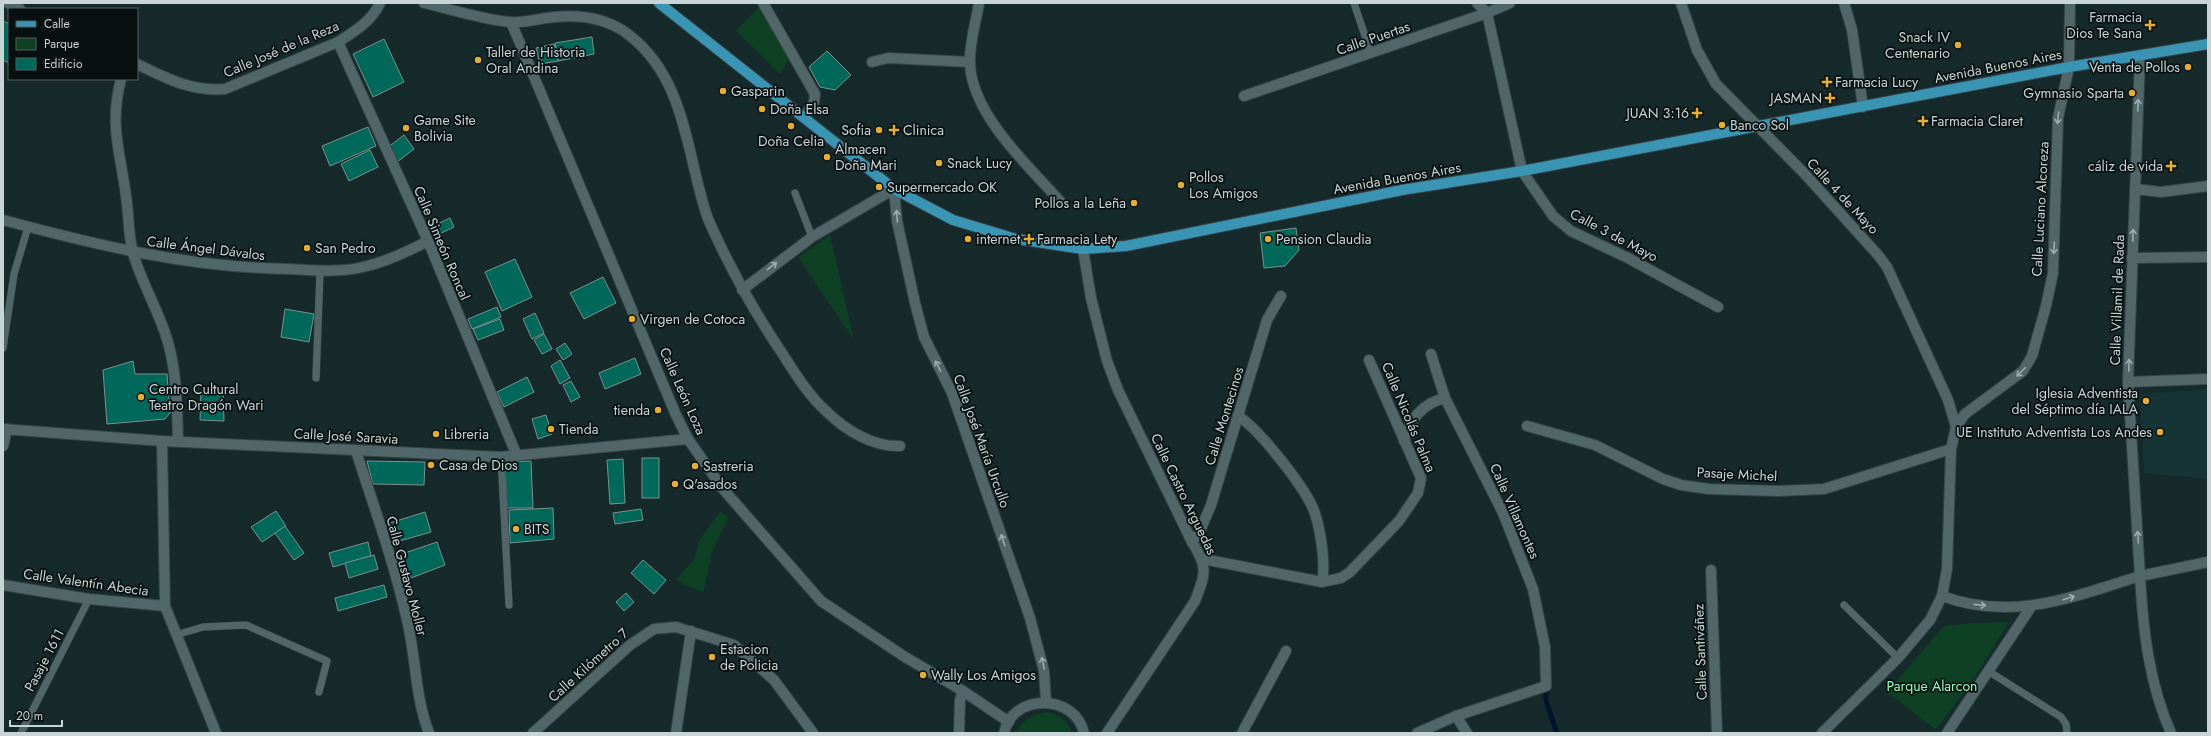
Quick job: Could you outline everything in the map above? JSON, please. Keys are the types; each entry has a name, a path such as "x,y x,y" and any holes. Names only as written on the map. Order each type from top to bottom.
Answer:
{"main road":[{"name":"Avenida Buenos Aires","path":"659,3 805,116 859,162 894,189 953,220 1016,239 1083,249 1126,246 1402,190 1522,171 2069,67 2208,44"}],"street":[{"path":"8,3 18,8"},
{"name":"Calle José de la Reza","path":"138,64 184,86 210,90 225,89 338,42 356,32 370,19 380,3"},
{"path":"424,3 511,22 563,16 588,18 606,22 628,34 647,50 661,69 674,95 708,217 742,290 799,378 826,411 841,424 866,439 890,447 900,446"},
{"path":"763,3 815,94 814,102 805,116"},
{"path":"979,3 970,62 973,86 993,124 1008,144 1060,201"},
{"path":"1477,3 1487,13"},
{"name":"Calle Puertas","path":"1244,96 1370,54 1487,13 1510,3"},
{"name":"Calle 4 de Mayo","path":"1681,3 1696,50 1716,84 1803,172 1878,255 1887,267 1945,393 1956,427"},
{"path":"1844,3 1852,30 1863,107"},
{"name":"Calle Luciano Alcoreza","path":"1822,733 1898,658 1930,620 1942,596 1947,569 1950,449 1956,427 1965,414 2023,371 2032,356 2038,338 2053,273 2058,118 2069,67 2070,3"},
{"name":"Calle 3 de Mayo","path":"1487,13 1522,171 1553,216 1571,231 1628,258 1718,306"},
{"name":"Calle León Loza","path":"511,22 688,439 723,489 821,601 905,657 963,691 1009,722"},
{"name":"Calle Simeón Roncal","path":"338,42 428,241 517,456"},
{"name":"Calle Villamil de Rada","path":"2140,56 2128,382 2143,620 2151,669 2171,733"},
{"path":"872,62 888,58 970,62"},
{"path":"121,80 115,103 114,126 126,193 133,253 164,329 170,348 177,400 178,440"},
{"path":"2135,189 2161,192 2208,186"},
{"path":"742,290 812,237 894,189"},
{"name":"Calle José María Urcullo","path":"894,189 902,244 922,330 952,393 1030,618 1044,671 1046,702"},
{"name":"Calle Ángel Dávalos","path":"3,220 133,253 219,266 320,272 363,267 396,257 428,241"},
{"name":"Calle Castro Arguedas","path":"1083,249 1091,298 1109,368 1118,390 1192,542 1203,559 1203,577 1195,601 1107,733"},
{"path":"2132,258 2208,258"},
{"name":"Calle Montecinos","path":"1192,542 1200,531 1211,505 1267,320 1281,296"},
{"name":"Calle Villamontes","path":"1431,354 1445,398 1503,513 1533,589 1545,647 1546,686 1456,716"},
{"name":"Calle Nicolás Palma","path":"1203,559 1322,582 1341,578 1350,572 1399,520 1418,493 1421,478 1369,360"},
{"path":"2128,382 2208,379"},
{"path":"1404,441 1407,426 1411,420 1438,400 1445,398"},
{"path":"1238,416 1257,431 1289,472 1312,506 1324,567 1322,582"},
{"name":"Pasaje Michel","path":"1527,426 1595,445 1663,479 1681,485 1709,489 1777,491 1824,489 1950,449"},
{"path":"3,446 5,429"},
{"name":"Calle José Saravia","path":"5,429 162,441 178,440 356,451 502,457 688,439"},
{"path":"162,441 166,606 176,635 216,733"},
{"name":"Calle Gustavo Moller","path":"356,451 391,560 408,621 418,691 429,733"},
{"path":"1942,596 1953,601 1978,605 2031,607 2063,600 2140,576 2208,562"},
{"name":"Calle Santiváñez","path":"1711,570 1717,733"},
{"name":"Calle Valentín Abecia","path":"3,585 89,600 166,606"},
{"path":"1947,733 2031,607"},
{"name":"Calle Kilómetro 7","path":"532,733 643,635 664,627 676,627 734,645 774,680 814,733"},
{"path":"676,733 691,631"},
{"path":"1242,733 1286,651"},
{"path":"958,733 960,700 963,691"},
{"path":"1004,733 1009,722 1020,710 1031,704 1046,702 1068,709 1077,718 1084,733"},
{"path":"1417,733 1456,716 1467,733"}],"lane":[{"path":"1354,3 1370,54"},
{"path":"795,194 812,237"},
{"path":"3,348 14,274 28,227"},
{"path":"316,378 320,272"},
{"path":"502,457 509,606"},
{"name":"Pasaje 1611","path":"21,733 89,600"},
{"path":"1844,605 1898,658"},
{"path":"176,635 203,627 246,624 328,661 319,692"},
{"path":"1988,670 2061,717 2066,724 2067,733"}],"shaded area":[{"path":"2208,389 2208,479 2144,473 2140,394"}],"green space":[{"path":"760,6 789,59 780,74 736,31"},
{"path":"830,235 854,340 798,257"},
{"path":"720,511 728,518 712,552 703,593 676,580 695,558 699,541"},
{"name":"Parque Alarcon","path":"2009,622 1975,677 1936,730 1887,692 1944,626 1972,623"},
{"path":"1046,712 1062,719 1068,725 1072,733 1016,733 1028,718 1036,714"}],"building":[{"path":"3,21 8,24 8,62 3,60"},
{"path":"592,37 594,54 558,61 555,43"},
{"path":"384,39 404,82 373,97 353,54"},
{"path":"554,44 558,61 540,64 536,48"},
{"path":"827,51 851,75 835,90 820,87 809,67"},
{"path":"368,127 376,146 330,166 322,146"},
{"path":"404,135 414,149 397,162 387,148"},
{"path":"370,150 378,167 349,181 341,164"},
{"path":"450,218 454,227 435,236 431,227"},
{"path":"1296,228 1299,250 1285,266 1264,268 1260,233"},
{"path":"515,259 532,297 502,311 485,272"},
{"path":"603,277 616,303 584,319 570,293"},
{"path":"497,307 501,317 472,329 468,319"},
{"path":"285,309 314,314 309,342 281,337"},
{"path":"535,313 544,333 532,339 523,319"},
{"path":"500,319 504,330 478,340 473,329"},
{"path":"544,334 552,349 542,354 534,340"},
{"path":"565,343 572,354 563,360 556,349"},
{"path":"635,358 641,374 605,389 599,373"},
{"path":"560,360 570,378 560,384 551,366"},
{"path":"133,361 135,374 167,374 170,413 165,419 107,424 103,370"},
{"path":"527,377 534,392 504,407 497,392"},
{"path":"571,381 580,397 571,402 563,385"},
{"path":"223,387 224,421 200,420 201,391"},
{"path":"546,415 552,434 538,439 532,419"},
{"path":"642,458 659,458 659,498 642,498"},
{"path":"623,459 625,503 610,504 607,460"},
{"path":"367,461 425,462 424,485 373,484"},
{"path":"531,461 533,508 507,508 505,462"},
{"path":"553,508 554,539 510,543 509,510"},
{"path":"641,509 643,520 615,524 613,513"},
{"path":"276,511 286,526 262,542 251,527"},
{"path":"425,512 431,532 396,542 390,523"},
{"path":"285,526 304,553 294,560 275,533"},
{"path":"368,542 371,556 333,567 329,553"},
{"path":"437,542 445,565 411,578 402,554"},
{"path":"374,555 378,569 349,578 345,563"},
{"path":"643,560 666,580 654,594 631,573"},
{"path":"384,585 387,597 338,611 335,598"},
{"path":"626,593 634,602 624,611 616,602"}],"waterway":[{"path":"1546,686 1546,701 1557,733"}],"place":[{"name":"Farmacia Dios Te Sana","path":"2150,25"},
{"name":"Snack IV Centenario","path":"1958,45"},
{"name":"Taller de Historia Oral Andina","path":"478,60"},
{"name":"Venta de Pollos","path":"2188,67"},
{"name":"Farmacia Lucy","path":"1827,82"},
{"name":"Gasparin","path":"723,91"},
{"name":"Gymnasio Sparta","path":"2132,93"},
{"name":"JASMAN","path":"1830,98"},
{"name":"Doña Elsa","path":"762,109"},
{"name":"JUAN 3:16","path":"1697,113"},
{"name":"Farmacia Claret","path":"1923,121"},
{"name":"Banco Sol","path":"1722,125"},
{"name":"Doña Celia","path":"791,126"},
{"name":"Game Site Bolivia","path":"406,128"},
{"name":"Sofia","path":"879,130"},
{"name":"Clinica","path":"894,130"},
{"name":"Almacen Doña Mari","path":"827,157"},
{"name":"Snack Lucy","path":"939,163"},
{"name":"cáliz de vida","path":"2171,166"},
{"name":"Pollos Los Amigos","path":"1181,185"},
{"name":"Supermercado OK","path":"879,187"},
{"name":"Pollos a la Leña","path":"1134,203"},
{"name":"internet","path":"968,239"},
{"name":"Farmacia Lety","path":"1029,239"},
{"name":"Pension Claudia","path":"1268,239"},
{"name":"San Pedro","path":"307,248"},
{"name":"Virgen de Cotoca","path":"632,319"},
{"name":"Centro Cultural Teatro Dragón Wari","path":"141,397"},
{"name":"Iglesia Adventista del Séptimo día IALA","path":"2146,401"},
{"name":"tienda","path":"658,410"},
{"name":"Tienda","path":"551,429"},
{"name":"UE Instituto Adventista Los Andes","path":"2160,432"},
{"name":"Libreria","path":"436,434"},
{"name":"Casa de Dios","path":"431,465"},
{"name":"Sastreria","path":"695,466"},
{"name":"Q'asados","path":"675,484"},
{"name":"BITS","path":"516,529"},
{"name":"Estacion de Policia","path":"712,657"},
{"name":"Wally Los Amigos","path":"923,675"}]}
